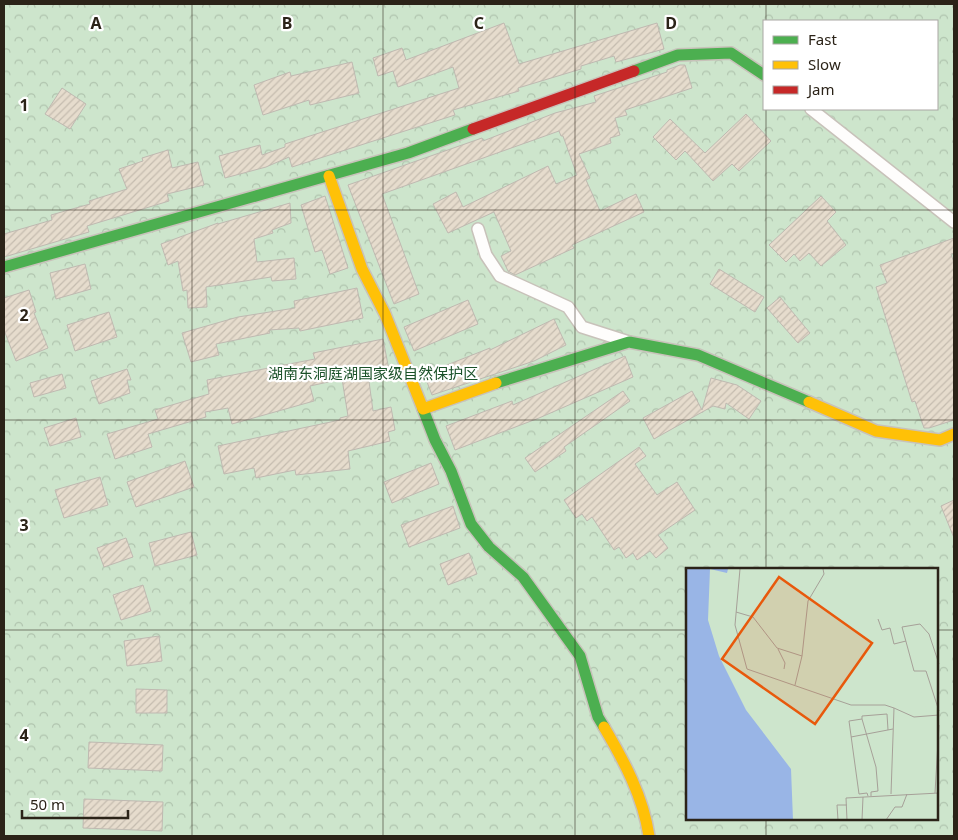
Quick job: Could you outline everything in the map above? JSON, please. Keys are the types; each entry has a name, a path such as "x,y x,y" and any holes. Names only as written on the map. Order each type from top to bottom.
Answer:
{"street":[{"path":"4,267 408,153 678,55 731,53 763,74"},
{"path":"812,110 954,222"},
{"path":"329,176 362,269 384,314 435,440 451,471 472,524 489,547 523,577 580,656 598,717 624,761 646,815 649,836"},
{"path":"478,229 486,255 500,276 568,307 582,327 629,342 698,355 876,431 940,440 954,434"},
{"path":"423,409 508,379 629,342"}],"green space":[{"name":"湖南东洞庭湖国家级自然保护区","path":"4,4 954,4 954,836 4,836"}],"building":[{"path":"504,23 519,64 657,23 664,49 616,62 614,56 581,66 581,69 518,88 519,91 453,110 455,115 292,167 289,157 266,167 225,178 219,156 260,145 262,155 285,147 285,144 459,88 453,67 398,87 393,71 378,76 373,58 402,48 406,60"},
{"path":"352,62 359,93 310,105 309,100 263,115 254,85 290,72 291,76"},
{"path":"685,65 692,88 625,110 627,115 615,118 620,135 610,138 611,143 579,154 590,178 586,180 600,211 636,194 644,212 572,245 574,248 515,275 508,271 501,256 511,251 494,212 448,233 433,204 456,192 463,207 548,166 556,184 577,175 563,136 561,136 559,131 382,194 419,294 394,304 348,185 482,138 483,141 555,113 596,102 594,96 667,72 667,70"},
{"path":"62,88 86,104 70,129 45,114"},
{"path":"746,114 771,141 739,171 732,164 713,181 685,151 676,160 653,137 670,119 705,153"},
{"path":"168,150 172,168 198,162 204,185 167,194 169,201 87,226 89,232 4,257 4,234 52,220 51,215 90,204 89,201 127,189 119,169 143,161 142,158"},
{"path":"325,196 348,268 330,274 322,250 315,252 301,205"},
{"path":"821,196 836,212 827,221 846,245 821,266 809,253 800,261 794,254 786,262 769,245"},
{"path":"290,203 291,223 272,230 273,233 254,239 257,262 294,258 296,279 272,281 271,277 206,287 207,307 188,308 187,290 183,291 178,261 168,265 161,244 218,223"},
{"path":"954,238 954,253 951,254 954,263 954,420 924,428 915,401 912,402 876,287 887,283 880,265"},
{"path":"85,264 91,289 56,299 50,273"},
{"path":"719,269 764,297 755,312 710,284"},
{"path":"357,288 363,318 300,331 299,328 269,330 270,333 216,344 219,355 191,362 182,333 238,317 295,308 294,301"},
{"path":"29,290 36,312 34,313 48,348 16,361 4,330 4,298"},
{"path":"780,297 810,333 798,343 767,308"},
{"path":"468,300 478,324 414,351 404,327"},
{"path":"109,312 117,337 75,351 67,325"},
{"path":"554,319 566,345 534,361 432,395 424,374 490,348 490,350"},
{"path":"383,339 389,370 368,374 373,411 391,407 395,430 388,432 390,441 348,451 350,469 296,475 295,470 256,478 254,468 224,474 218,446 340,420 340,418 348,416 342,379 310,386 314,401 232,424 228,408 205,412 206,417 148,434 152,447 115,459 107,434 158,419 155,410 209,394 207,380 315,359 313,353"},
{"path":"625,356 633,377 539,418 455,450 446,426 512,401 513,405"},
{"path":"127,369 131,380 127,380 130,393 99,404 91,381"},
{"path":"62,374 66,388 34,397 30,383"},
{"path":"711,378 737,385 761,401 749,419 726,403 725,409 713,406 654,439 643,418 692,391 702,410"},
{"path":"623,391 630,401 564,447 566,451 535,472 525,458"},
{"path":"76,418 81,437 50,446 44,428"},
{"path":"639,447 646,456 635,464 657,495 677,482 695,510 658,535 668,548 656,558 650,551 637,560 633,553 626,558 619,547 614,550 592,517 587,521 582,514 576,518 564,500"},
{"path":"185,461 194,487 136,507 127,482"},
{"path":"431,463 439,484 392,503 384,482"},
{"path":"100,477 108,505 64,518 55,490"},
{"path":"954,500 954,538 941,506"},
{"path":"453,506 460,528 409,547 401,525"},
{"path":"191,532 197,555 155,566 149,543"},
{"path":"126,538 133,557 104,567 97,548"},
{"path":"469,553 477,574 448,585 440,564"},
{"path":"143,585 151,611 121,620 113,595"},
{"path":"159,636 162,661 127,666 124,641"},
{"path":"136,689 167,690 167,713 136,713"},
{"path":"89,742 163,745 162,771 88,768"},
{"path":"84,799 163,802 162,831 83,828"}],"traffic: fast":[{"path":"634,71 678,55 731,53 763,74"},
{"path":"4,267 408,153 473,129"},
{"path":"496,383 629,342 698,355 809,402"},
{"path":"423,409 435,440 451,471 471,524 489,547 523,577 580,656 598,717 604,727"}],"traffic: slow":[{"path":"329,176 362,269 385,314 423,409 496,383"},
{"path":"809,402 876,431 940,440 954,434"},
{"path":"604,727 637,793 649,836"}],"traffic: jam":[{"path":"473,129 634,71"}]}
